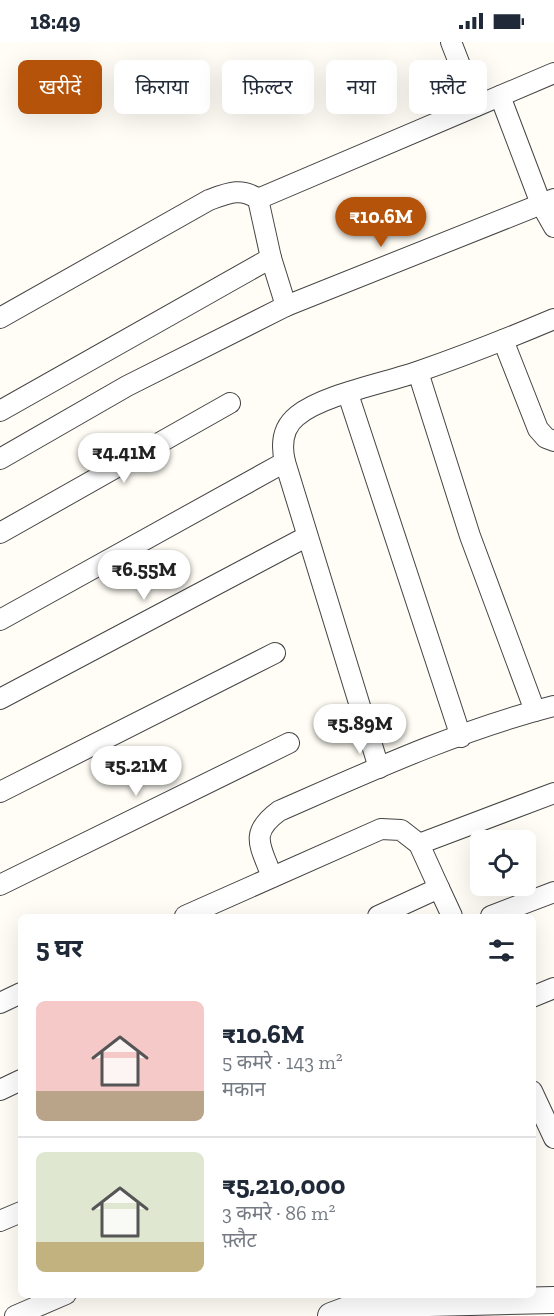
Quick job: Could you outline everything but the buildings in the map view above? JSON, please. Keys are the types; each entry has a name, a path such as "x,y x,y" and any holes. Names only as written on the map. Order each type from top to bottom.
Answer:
{"street":[{"path":"451,42 458,60"},
{"path":"487,101 554,73"},
{"path":"500,96 547,201 554,227"},
{"path":"258,199 457,114"},
{"path":"0,318 209,200 230,192 246,191 258,199 271,258 286,306"},
{"path":"0,459 127,386 286,306 547,201"},
{"path":"0,411 271,258"},
{"path":"379,768 306,537 285,462 282,448 285,431 297,416 348,394 418,372 554,319"},
{"path":"503,340 538,429 546,438 554,441"},
{"path":"418,372 470,536 535,711"},
{"path":"348,394 461,736"},
{"path":"0,533 230,402"},
{"path":"0,620 285,462"},
{"path":"0,699 306,537"},
{"path":"0,792 276,652"},
{"path":"272,877 259,841 259,831 265,821 279,811 461,736 554,706"},
{"path":"0,885 289,743"},
{"path":"419,844 554,793"},
{"path":"189,914 381,829 401,830 419,844 452,914"},
{"path":"382,914 440,888"},
{"path":"496,914 554,892"},
{"path":"536,995 554,988"},
{"path":"0,1003 18,994"},
{"path":"0,1090 18,1081"},
{"path":"539,1101 554,1138"},
{"path":"0,1221 18,1213"},
{"path":"15,1316 57,1298"},
{"path":"331,1316 347,1310 551,1305"}]}
